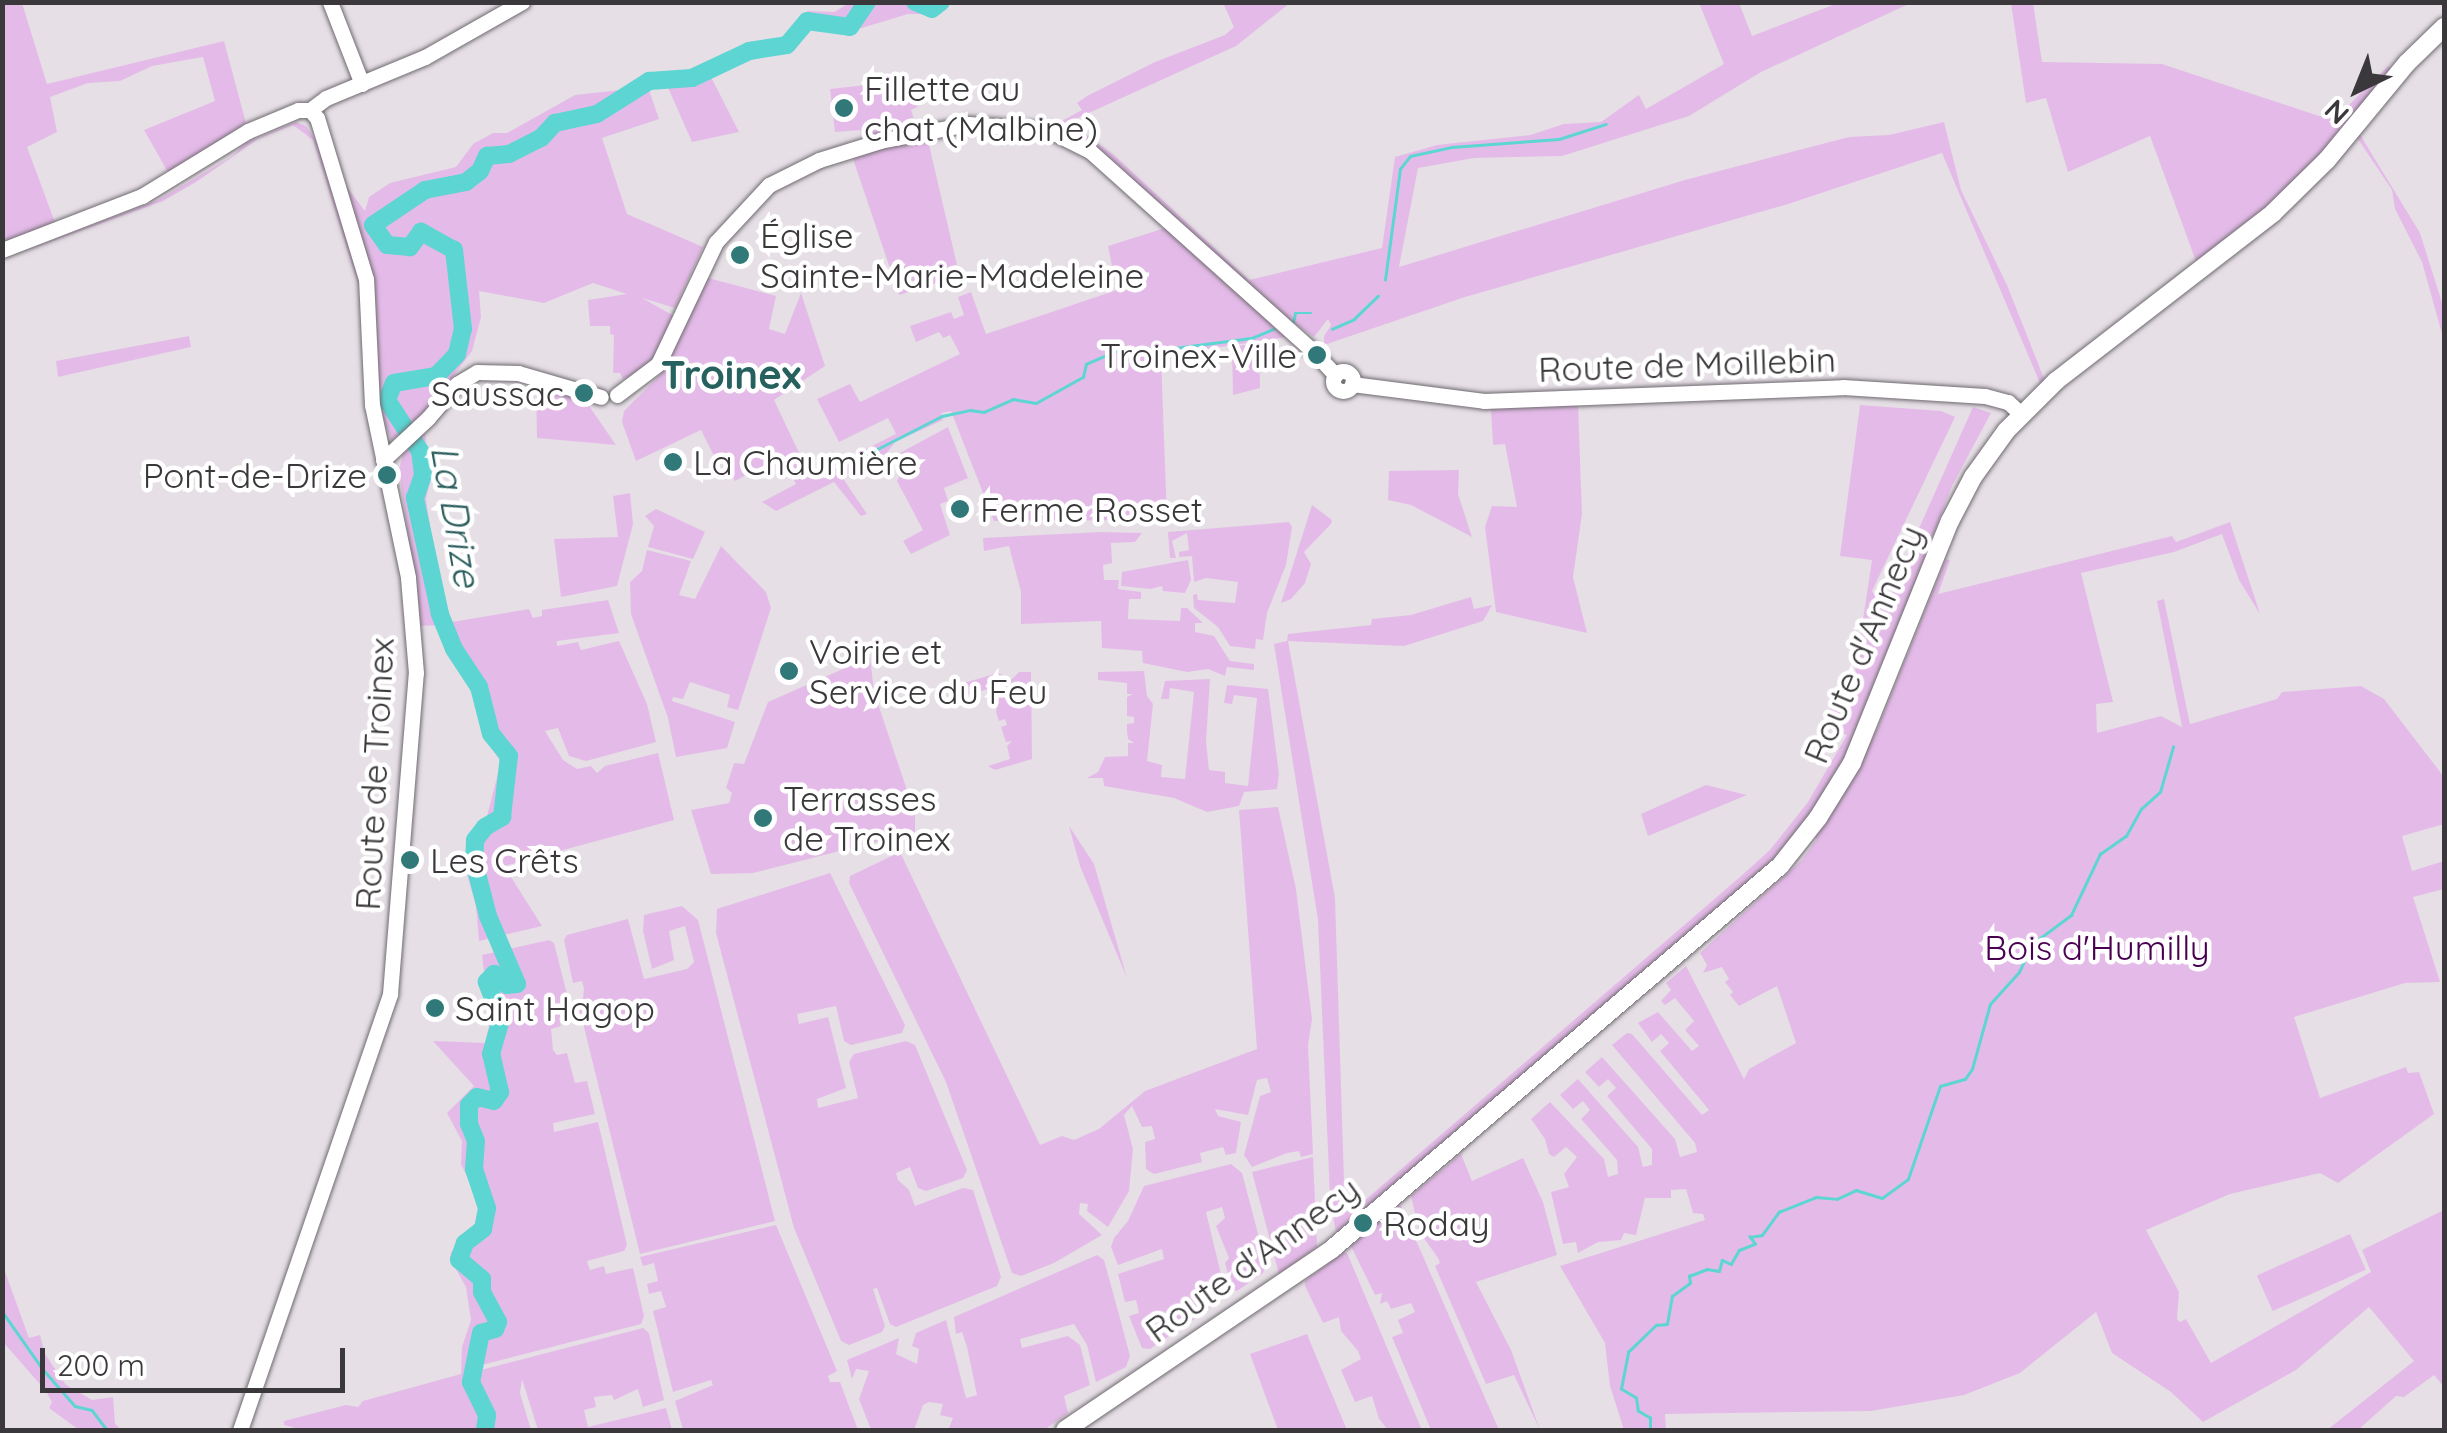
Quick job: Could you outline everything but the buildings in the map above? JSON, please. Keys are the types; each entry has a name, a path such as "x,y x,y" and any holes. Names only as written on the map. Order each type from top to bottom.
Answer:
{"main road":[{"name":"Route d'Annecy","path":"1065,1430 1332,1250 1780,866 1818,818 1852,763 1950,521 1984,461 2021,414 2273,213 2327,160 2406,63 2444,27"}],"street":[{"path":"330,2 362,84"},
{"path":"2,250 142,196 248,131 298,110 310,110 425,58 522,2"},
{"name":"Route de Troinex","path":"240,1430 380,1031 393,976 416,655 408,577 370,391 369,312 360,253 317,118 310,110"},
{"name":"Route de Moillebin","path":"384,460 424,423 457,384 476,372 518,373 609,396 658,364 716,242 769,184 835,154 936,126 1030,126 1079,144 1131,186 1335,376 1334,384 1339,390 1352,384 1484,401 1844,387 1985,396 2008,402 2021,414"}],"green space":[{"path":"2,3 22,3 47,84 224,41 246,123 169,174 144,130 215,101 203,57 152,66 120,81 88,83 50,97 57,132 27,147 56,225 3,243"},
{"path":"849,3 949,3 936,14 908,14 845,33 805,26 807,11 834,12"},
{"path":"1223,3 1290,3 1236,46 1069,122 1114,155 1249,280 1382,248 1395,157 1437,145 1530,135 1564,124 1601,122 1639,95 1646,109 1724,64 1699,3 1739,3 1752,36 1838,3 1911,3 1761,72 1689,116 1562,156 1474,158 1418,168 1399,267 1685,180 1849,137 1889,135 1944,122 1961,190 2007,285 2045,381 2040,383 1942,153 1788,204 1465,297 1324,345 1331,325 1328,319 1314,337 1276,311 1110,158 1058,123 1082,110 1077,103 1087,96 1155,62 1225,35 1234,27"},
{"path":"2011,3 2033,3 2042,62 2162,64 2319,116 2334,116 2346,108 2388,66 2391,68 2337,139 2292,186 2197,264 2150,136 2068,172 2046,98 2026,103"},
{"path":"711,77 739,132 692,142 666,83"},
{"path":"874,77 906,80 921,100 923,104 911,110 915,122 862,139 860,130 835,132 830,89 875,84"},
{"path":"648,87 659,119 602,138 627,214 703,247 675,308 642,298 676,317 659,354 637,374 623,379 620,373 613,373 614,335 610,334 610,326 590,326 588,300 627,294 593,283 544,303 479,291 481,317 472,351 427,411 391,441 380,409 375,288 346,186 365,211 369,197 390,183 456,167 473,144 493,133 507,133 575,95"},
{"path":"296,122 306,126 318,144 360,290 313,140 293,125 258,139 196,182 163,201 3,259 158,200 231,157 246,143"},
{"path":"2359,133 2420,233 2444,309 2444,341 2422,262 2395,209 2392,190 2356,136"},
{"path":"927,136 957,265 940,270 943,281 899,295 852,156"},
{"path":"1165,228 1286,337 1161,356 1167,520 994,521 951,411 941,413 943,420 895,442 886,454 842,477 867,514 861,516 834,482 776,511 762,502 796,484 781,456 735,481 723,455 715,458 701,430 636,461 622,422 624,411 661,374 708,278 776,296 769,329 785,334 801,293 825,366 774,400 810,476 834,465 839,472 848,467 844,460 896,434 888,418 839,442 817,399 850,384 860,402 960,354 950,335 943,338 939,332 916,342 910,326 951,312 954,319 964,315 958,297 971,292 986,334 1117,290 1108,246"},
{"path":"189,336 191,347 58,377 56,361"},
{"path":"1259,344 1260,388 1233,395 1232,346"},
{"path":"536,385 587,403 616,445 537,438"},
{"path":"1578,404 1582,514 1573,577 1587,633 1496,612 1485,527 1492,506 1517,507 1505,444 1493,445 1491,409"},
{"path":"1860,405 1941,411 1955,417 1872,591 1881,604 1893,597 1892,589 1973,407 1991,413 1952,486 1856,737 1818,807 1775,861 1336,1233 1330,1197 1318,920 1274,644 1287,641 1288,634 1371,625 1372,619 1411,615 1471,597 1474,609 1492,605 1483,621 1404,646 1288,641 1335,898 1345,1212 1356,1208 1740,877 1770,850 1808,802 1847,735 1824,727 1831,703 1850,706 1872,560 1840,556"},
{"path":"948,427 968,478 944,488 948,501 940,504 950,535 911,554 903,541 923,530 897,481 902,471 896,455"},
{"path":"425,432 430,482 426,499 437,576 452,622 529,609 533,618 542,616 542,610 608,600 619,633 557,641 557,646 578,642 581,650 619,641 647,704 656,742 586,761 569,756 558,728 545,731 563,760 577,769 591,766 597,773 605,766 658,753 674,820 504,866 542,926 479,941 476,906 465,867 466,849 486,820 501,762 485,738 470,676 439,625 421,626 399,470 403,454"},
{"path":"1459,470 1458,494 1472,537 1411,505 1388,500 1389,471"},
{"path":"630,493 633,524 617,586 561,597 554,539 618,537 613,496"},
{"path":"1312,505 1332,520 1331,524 1304,552 1311,564 1305,583 1291,599 1281,603"},
{"path":"656,509 705,532 693,559 648,547 654,526 645,516"},
{"path":"1289,522 1292,527 1286,565 1267,613 1263,640 1256,639 1255,649 1230,646 1218,627 1194,608 1193,595 1197,594 1198,600 1235,603 1238,582 1206,578 1194,582 1192,556 1179,557 1179,552 1189,550 1187,533 1172,541 1176,558 1170,558 1168,532"},
{"name":"Bois d'Humilly","path":"2230,522 2260,614 2239,580 2222,534 2174,552 2081,573 2113,702 2096,704 2097,733 2161,716 2182,727 2157,601 2164,599 2190,724 2277,699 2282,692 2361,686 2384,699 2444,777 2444,824 2402,836 2412,871 2444,861 2444,889 2413,897 2440,982 2405,983 2294,1017 2320,1098 2406,1067 2408,1073 2419,1072 2434,1114 2338,1183 2320,1173 2230,1194 2146,1230 2179,1292 2177,1319 2186,1319 2211,1363 2371,1272 2362,1250 2444,1210 2444,1387 2434,1375 2404,1397 2396,1396 2358,1430 2327,1430 2414,1361 2369,1307 2296,1370 2203,1422 2171,1392 2112,1353 2096,1312 2020,1373 1964,1395 1871,1411 1665,1414 1666,1430 1624,1430 1610,1386 1605,1343 1560,1266 1705,1220 1703,1214 1693,1213 1686,1189 1671,1190 1671,1198 1645,1198 1636,1235 1624,1233 1621,1240 1598,1242 1578,1253 1576,1242 1563,1244 1551,1192 1569,1187 1564,1174 1577,1157 1566,1147 1554,1157 1549,1154 1545,1139 1531,1119 1550,1102 1604,1159 1608,1177 1618,1174 1617,1160 1581,1119 1590,1110 1583,1101 1573,1109 1560,1095 1578,1079 1638,1147 1643,1167 1652,1165 1652,1149 1607,1096 1616,1088 1608,1079 1599,1087 1585,1072 1602,1057 1675,1139 1680,1157 1697,1152 1695,1143 1612,1045 1627,1033 1632,1034 1702,1115 1709,1110 1660,1051 1669,1043 1661,1034 1652,1042 1638,1023 1658,1012 1692,1051 1699,1046 1685,1030 1694,1021 1675,998 1665,1005 1661,1001 1671,990 1666,983 1686,966 1744,1079 1749,1069 1796,1043 1777,986 1739,1006 1730,995 1733,992 1725,982 1729,979 1722,967 1703,973 1707,965 1700,953 1802,860 1817,839 1813,835 1844,793 1878,727 1946,559 1950,560 1938,594 2172,536 2176,542"},
{"path":"1142,533 1135,542 1111,543 1112,563 1103,565 1104,580 1119,580 1118,589 1141,592 1141,599 1129,599 1128,619 1180,621 1181,608 1187,608 1203,623 1195,623 1195,632 1214,636 1230,661 1254,664 1254,670 1227,667 1225,676 1208,669 1187,672 1143,663 1142,651 1102,648 1101,621 1021,624 1021,592 1009,546 984,551 983,538"},
{"path":"721,546 766,592 771,608 738,710 727,707 730,695 690,682 683,699 673,697 672,701 735,722 727,748 676,757 668,718 631,614 630,582 642,571 647,550 691,561 679,595 695,599"},
{"path":"1188,560 1191,580 1185,593 1163,591 1162,586 1121,586 1122,572"},
{"path":"870,657 874,692 915,814 915,832 753,873 711,874 691,810 729,803 732,793 726,788 734,763 744,764 768,702"},
{"path":"1144,671 1147,696 1153,704 1147,761 1162,765 1161,777 1185,779 1194,692 1170,688 1169,699 1161,699 1165,681 1210,679 1206,741 1209,770 1225,772 1225,783 1248,786 1257,698 1234,695 1232,704 1224,703 1227,685 1268,689 1279,774 1277,789 1244,792 1239,806 1207,812 1174,798 1104,786 1103,778 1087,778 1098,772 1105,757 1128,756 1128,743 1134,743 1128,739 1127,731 1127,724 1134,723 1134,717 1127,716 1127,697 1133,694 1127,694 1127,683 1098,680 1098,672"},
{"path":"1019,672 1031,672 1032,759 995,770 988,766 1010,759 1007,746 1012,741 1006,742 1001,727 1007,725 1005,719 999,721 996,712 999,697 992,698 988,689 961,697 957,685 998,673 1012,679"},
{"path":"1706,785 1747,795 1648,836 1641,814"},
{"path":"1278,807 1296,889 1312,1019 1308,1045 1313,1154 1301,1157 1299,1151 1287,1153 1252,1167 1244,1155 1260,1096 1271,1092 1267,1078 1257,1080 1248,1115 1215,1109 1218,1116 1241,1122 1236,1153 1226,1155 1223,1147 1200,1153 1202,1162 1154,1174 1146,1169 1145,1142 1155,1139 1152,1126 1142,1127 1132,1106 1124,1115 1133,1149 1129,1191 1108,1227 1087,1211 1088,1204 1080,1203 1079,1214 1102,1235 1054,1263 1021,1276 1012,1273 946,1082 849,883 850,876 900,852 1040,1145 1062,1136 1074,1140 1099,1129 1145,1091 1257,1049 1239,810"},
{"path":"1069,826 1094,864 1127,978 1080,866"},
{"path":"830,873 905,1025 902,1033 851,1045 844,1041 836,1006 797,1014 799,1024 828,1017 846,1088 817,1099 818,1108 858,1098 849,1062 854,1054 906,1041 915,1045 967,1170 963,1178 926,1191 918,1188 910,1167 896,1173 898,1180 909,1190 915,1206 963,1188 973,1190 1001,1277 997,1286 896,1327 890,1324 877,1288 873,1289 885,1326 882,1332 849,1345 841,1341 794,1228 716,933 717,909"},
{"path":"682,906 698,920 775,1221 640,1254 577,999 583,998 584,989 582,981 573,983 564,940 567,935 628,919 644,979 687,969 694,962 685,926 669,931 674,960 652,969 643,931 644,915"},
{"path":"549,940 554,943 572,1014 559,1018 561,1026 551,1029 553,1050 557,1055 567,1053 575,1083 587,1081 595,1114 553,1123 554,1132 598,1122 627,1245 624,1251 587,1261 590,1270 604,1266 606,1274 633,1268 644,1316 641,1324 478,1366 477,1371 643,1328 649,1333 664,1400 643,1407 638,1389 614,1400 612,1395 594,1397 596,1407 584,1410 588,1427 666,1408 672,1430 538,1430 522,1379 520,1393 531,1430 303,1430 284,1425 284,1421 346,1405 358,1407 363,1401 461,1374 462,1347 471,1320 466,1287 450,1259 451,1252 474,1232 482,1207 461,1164 462,1141 447,1113 474,1086 433,1041 485,1043 490,1022 482,955"},
{"path":"1461,1154 1472,1181 1523,1158 1543,1202 1557,1255 1476,1282 1511,1350 1540,1430 1514,1375 1486,1384 1435,1266 1440,1263 1438,1258 1419,1231 1411,1196"},
{"path":"1313,1157 1317,1247 1279,1274 1252,1172"},
{"path":"1231,1164 1242,1173 1266,1264 1263,1273 1237,1291 1232,1289 1225,1263 1229,1258 1216,1226 1225,1218 1222,1207 1206,1212 1226,1295 1208,1309 1204,1297 1195,1298 1199,1316 1150,1349 1142,1348 1129,1316 1139,1313 1136,1300 1125,1302 1118,1274 1164,1259 1162,1249 1118,1265 1111,1247 1114,1238 1128,1221 1144,1186"},
{"path":"1397,1205 1401,1206 1499,1430 1431,1430 1392,1337 1403,1333 1398,1320 1415,1312 1411,1303 1391,1309 1387,1301 1380,1304 1382,1293 1375,1295 1351,1246"},
{"path":"776,1225 837,1371 828,1376 830,1382 840,1382 858,1430 683,1430 675,1401 713,1385 711,1380 673,1392 653,1311 666,1307 661,1291 649,1294 647,1284 658,1281 654,1263 643,1266 640,1257"},
{"path":"2350,1234 2366,1270 2273,1311 2257,1275"},
{"path":"1342,1252 1347,1253 1422,1430 1388,1430 1379,1419 1372,1396 1355,1402 1341,1370 1361,1359 1358,1351 1341,1331 1339,1317 1323,1323 1305,1286 1305,1281"},
{"path":"1097,1255 1104,1260 1130,1356 1126,1367 1096,1382 1087,1345 1074,1324 1020,1339 1022,1348 1068,1336 1080,1345 1090,1385 1064,1396 1068,1413 1044,1430 948,1430 953,1418 940,1415 943,1404 929,1402 923,1405 914,1430 870,1427 859,1399 869,1371 856,1369 852,1379 847,1360 899,1338 896,1354 917,1364 919,1349 912,1346 916,1333 946,1320 966,1398 977,1395 967,1347 962,1332 956,1334 954,1317"},
{"path":"3,1266 29,1338 40,1335 45,1354 66,1385 92,1400 113,1397 115,1424 122,1430 79,1430 49,1408 52,1402 46,1391 3,1342"},
{"path":"1307,1334 1347,1430 1278,1430 1250,1354"}],"waterway":[{"name":"La Drize","path":"485,1430 487,1415 471,1382 481,1333 495,1329 498,1322 482,1292 482,1279 459,1260 465,1243 483,1229 487,1208 474,1169 476,1141 469,1124 469,1105 477,1097 494,1101 500,1092 491,1054 501,1019 487,982 494,974 507,985 517,984 488,916 474,862 475,840 485,827 502,817 509,756 491,734 479,687 454,649 440,614 415,498 423,475 420,451 387,400 394,383 436,376 457,354 463,329 454,250 421,232 410,247 387,245 373,225 425,190 466,182 480,171 487,156 509,154 541,138 555,123 597,114 649,81 692,78 749,51 787,45 807,21 850,27 867,2"},
{"name":"La Drize","path":"915,2 932,9 941,2"},
{"path":"1385,280 1400,169 1410,156 1452,147 1559,139 1606,124"},
{"path":"1332,329 1354,319 1378,296"},
{"path":"1293,322 1295,313 1311,313"},
{"path":"852,462 942,416 970,410 984,412 1013,399 1036,403 1083,377 1086,364 1123,348 1167,349 1252,338 1273,329"},
{"path":"1650,1430 1650,1418 1638,1411 1636,1398 1621,1389 1628,1352 1656,1325 1667,1324 1672,1296 1690,1283 1689,1276 1707,1269 1719,1271 1722,1260 1731,1264 1739,1250 1755,1244 1750,1237 1762,1235 1779,1212 1816,1197 1837,1199 1856,1190 1882,1198 1908,1179 1940,1086 1965,1079 1972,1069 1990,1004 2019,972 2032,944 2071,915 2100,854 2126,836 2141,809 2160,792 2173,747"},
{"name":"La Drize","path":"504,782 510,783"},
{"path":"2,1288 2,1296"},
{"path":"2,1311 42,1368 75,1406 92,1410 107,1430"}],"place":[{"name":"Fillette au chat (Malbine)","path":"844,108"},
{"name":"Église Sainte-Marie-Madeleine","path":"740,255"},
{"name":"Troinex-Ville","path":"1317,355"},
{"name":"Saussac","path":"584,393"},
{"name":"La Chaumière","path":"673,462"},
{"name":"Pont-de-Drize","path":"387,475"},
{"name":"Ferme Rosset","path":"960,509"},
{"name":"Voirie et Service du Feu","path":"789,671"},
{"name":"Terrasses de Troinex","path":"763,818"},
{"name":"Les Crêts","path":"410,860"},
{"name":"Saint Hagop","path":"435,1008"},
{"name":"Roday","path":"1363,1223"}],"district":[{"name":"Troinex","path":"731,374"}]}
